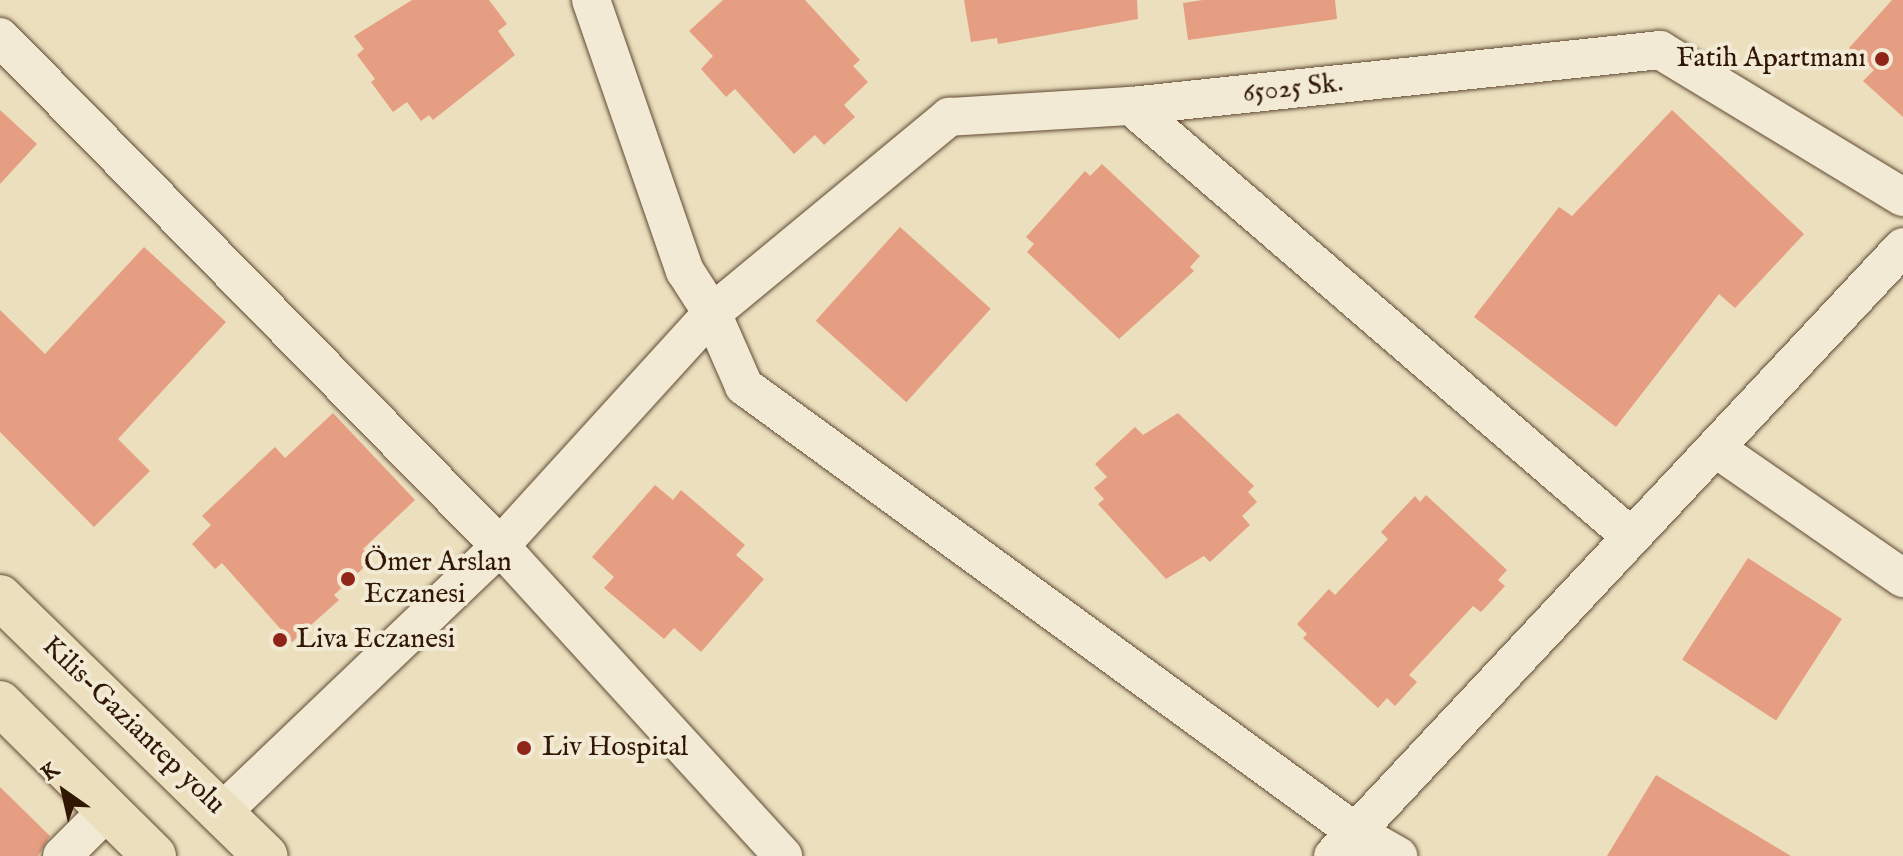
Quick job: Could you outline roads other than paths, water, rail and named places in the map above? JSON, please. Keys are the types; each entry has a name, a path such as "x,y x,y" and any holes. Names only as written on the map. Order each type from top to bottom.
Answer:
{"highway":[{"name":"Kilis-Gaziantep yolu","path":"0,597 265,856"},
{"path":"0,703 154,856"}],"street":[{"path":"591,0 685,271 712,313 744,386 1343,844 1398,856"},
{"path":"0,37 500,546 783,856"},
{"name":"65025 Sk.","path":"221,813 500,546 712,313 949,117 1131,106 1660,50 1903,197"},
{"path":"1131,106 1629,535"},
{"path":"1343,844 1629,535 1718,450 1903,247"},
{"path":"1718,450 1903,578"},
{"path":"62,856 108,810"}],"place":[{"name":"Fatih Apartmanı","path":"1882,59"},
{"name":"Ömer Arslan Eczanesi","path":"348,579"},
{"name":"Liva Eczanesi","path":"280,640"},
{"name":"Liv Hospital","path":"524,748"}]}
